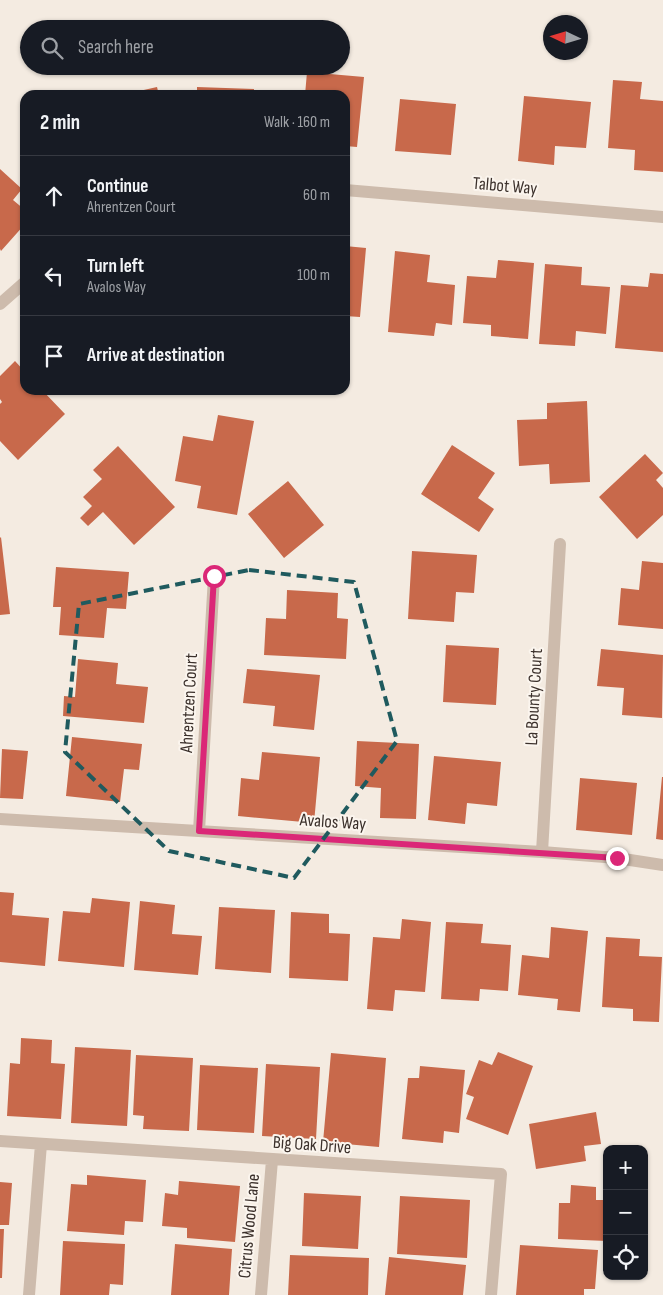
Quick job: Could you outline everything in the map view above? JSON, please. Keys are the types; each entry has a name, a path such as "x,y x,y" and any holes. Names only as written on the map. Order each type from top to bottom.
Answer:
{"street":[{"name":"Talbot Way","path":"350,190 663,217"},
{"path":"0,304 20,286"},
{"name":"La Bounty Court","path":"542,852 560,544"},
{"name":"Ahrentzen Court","path":"199,831 214,576"},
{"name":"Avalos Way","path":"0,819 542,852 617,858 663,865"},
{"name":"Big Oak Drive","path":"0,1141 501,1174 491,1295"},
{"path":"29,1295 41,1144"},
{"name":"Citrus Wood Lane","path":"261,1295 272,1160"}],"highlighted area":[{"path":"249,570 354,582 397,741 294,878 169,851 65,752 79,604"}],"building":[{"path":"307,75 364,77 357,147 350,146 350,90 305,90"},
{"path":"613,80 642,82 640,99 663,101 663,172 634,170 635,150 608,148"},
{"path":"157,87 158,90 144,90"},
{"path":"197,87 254,89 254,90 197,90"},
{"path":"524,96 591,102 586,148 555,146 554,165 518,161"},
{"path":"400,99 456,104 451,155 395,151"},
{"path":"0,169 20,187 20,191 13,200 20,206 20,230 1,251"},
{"path":"350,246 366,248 360,317 350,316"},
{"path":"395,251 430,255 427,282 455,285 452,325 436,323 434,336 388,332"},
{"path":"498,260 534,263 528,339 491,336 491,325 463,323 467,276 496,278"},
{"path":"545,264 582,267 581,285 610,287 606,334 576,331 575,346 539,344"},
{"path":"650,273 663,274 663,352 615,348 621,285 648,287"},
{"path":"15,361 20,366 20,395 47,395 65,414 18,460 0,441 0,404 2,402 0,399 0,376"},
{"path":"587,401 590,482 550,484 549,464 519,466 517,420 547,419 547,403"},
{"path":"218,415 254,421 237,515 197,508 201,486 175,481 183,436 213,441"},
{"path":"452,445 495,473 478,498 494,509 479,532 421,494"},
{"path":"118,446 175,507 134,545 103,512 88,526 80,518 92,506 83,497 102,479 93,470"},
{"path":"645,454 663,473 656,480 663,488 663,515 637,539 599,497"},
{"path":"288,481 324,525 284,558 248,514"},
{"path":"0,538 10,614 0,615"},
{"path":"412,551 477,555 474,593 456,592 454,622 408,619"},
{"path":"642,561 663,563 663,629 618,625 621,588 639,590"},
{"path":"56,567 129,572 126,609 107,608 104,638 59,635 61,607 53,607"},
{"path":"287,590 338,593 337,618 348,619 346,659 264,655 266,618 286,619"},
{"path":"446,645 499,648 496,705 443,702"},
{"path":"601,649 663,655 662,718 622,715 624,688 597,686"},
{"path":"78,659 118,663 116,684 148,687 144,723 63,716 64,696 75,697"},
{"path":"247,669 320,675 314,730 273,726 275,706 243,703"},
{"path":"72,737 142,744 139,770 124,769 120,802 66,796"},
{"path":"357,741 419,744 416,819 380,818 381,788 355,786"},
{"path":"2,749 28,751 23,799 0,798"},
{"path":"262,752 320,757 314,823 238,816 241,778 259,780"},
{"path":"434,756 501,762 497,806 467,803 465,824 428,820"},
{"path":"663,777 663,840 656,839"},
{"path":"580,778 637,783 632,835 576,830"},
{"path":"0,892 14,893 12,915 49,918 45,966 0,962"},
{"path":"92,898 130,902 124,967 58,961 63,911 90,913"},
{"path":"140,901 175,905 172,934 202,936 198,975 134,970"},
{"path":"219,907 275,910 271,973 215,969"},
{"path":"291,912 329,914 329,933 350,934 348,981 289,978"},
{"path":"402,919 431,922 425,992 395,990 393,1011 367,1009 373,937 400,939"},
{"path":"446,922 483,924 481,943 511,945 508,991 480,989 479,1001 441,999"},
{"path":"551,927 588,931 580,1012 557,1010 558,999 518,995 522,955 549,958"},
{"path":"606,937 640,939 639,956 662,957 659,1022 633,1021 633,1009 602,1007"},
{"path":"21,1038 52,1040 51,1063 65,1064 61,1119 7,1116 10,1063 20,1064"},
{"path":"75,1047 131,1050 127,1126 71,1123"},
{"path":"498,1052 533,1066 508,1135 466,1119 474,1097 466,1094 479,1060 492,1065"},
{"path":"331,1053 386,1058 379,1147 323,1142"},
{"path":"136,1055 193,1058 189,1131 143,1129 144,1116 133,1115"},
{"path":"266,1064 320,1067 316,1139 262,1136"},
{"path":"200,1065 258,1068 254,1133 197,1130"},
{"path":"420,1066 465,1070 459,1133 444,1131 443,1143 402,1139 408,1078 419,1078"},
{"path":"596,1112 601,1144 584,1146 586,1161 536,1169 529,1124"},
{"path":"87,1175 146,1180 143,1222 125,1221 124,1235 67,1231 71,1184 87,1185"},
{"path":"179,1181 240,1186 235,1242 187,1238 187,1228 162,1226 165,1193 178,1195"},
{"path":"0,1182 12,1183 9,1225 0,1225"},
{"path":"571,1185 596,1187 596,1200 603,1200 603,1241 558,1239 559,1203 570,1203"},
{"path":"304,1193 361,1196 358,1249 302,1246"},
{"path":"400,1196 470,1200 467,1258 397,1254"},
{"path":"0,1229 4,1229 2,1278 0,1278"},
{"path":"63,1241 125,1244 123,1285 110,1284 109,1295 60,1295"},
{"path":"175,1244 232,1249 229,1295 171,1295"},
{"path":"520,1245 598,1250 595,1289 584,1289 584,1295 516,1295"},
{"path":"290,1255 369,1258 368,1295 288,1295"},
{"path":"389,1257 466,1265 463,1295 385,1295"}],"route":[{"path":"214,576 199,831 617,858"}]}
